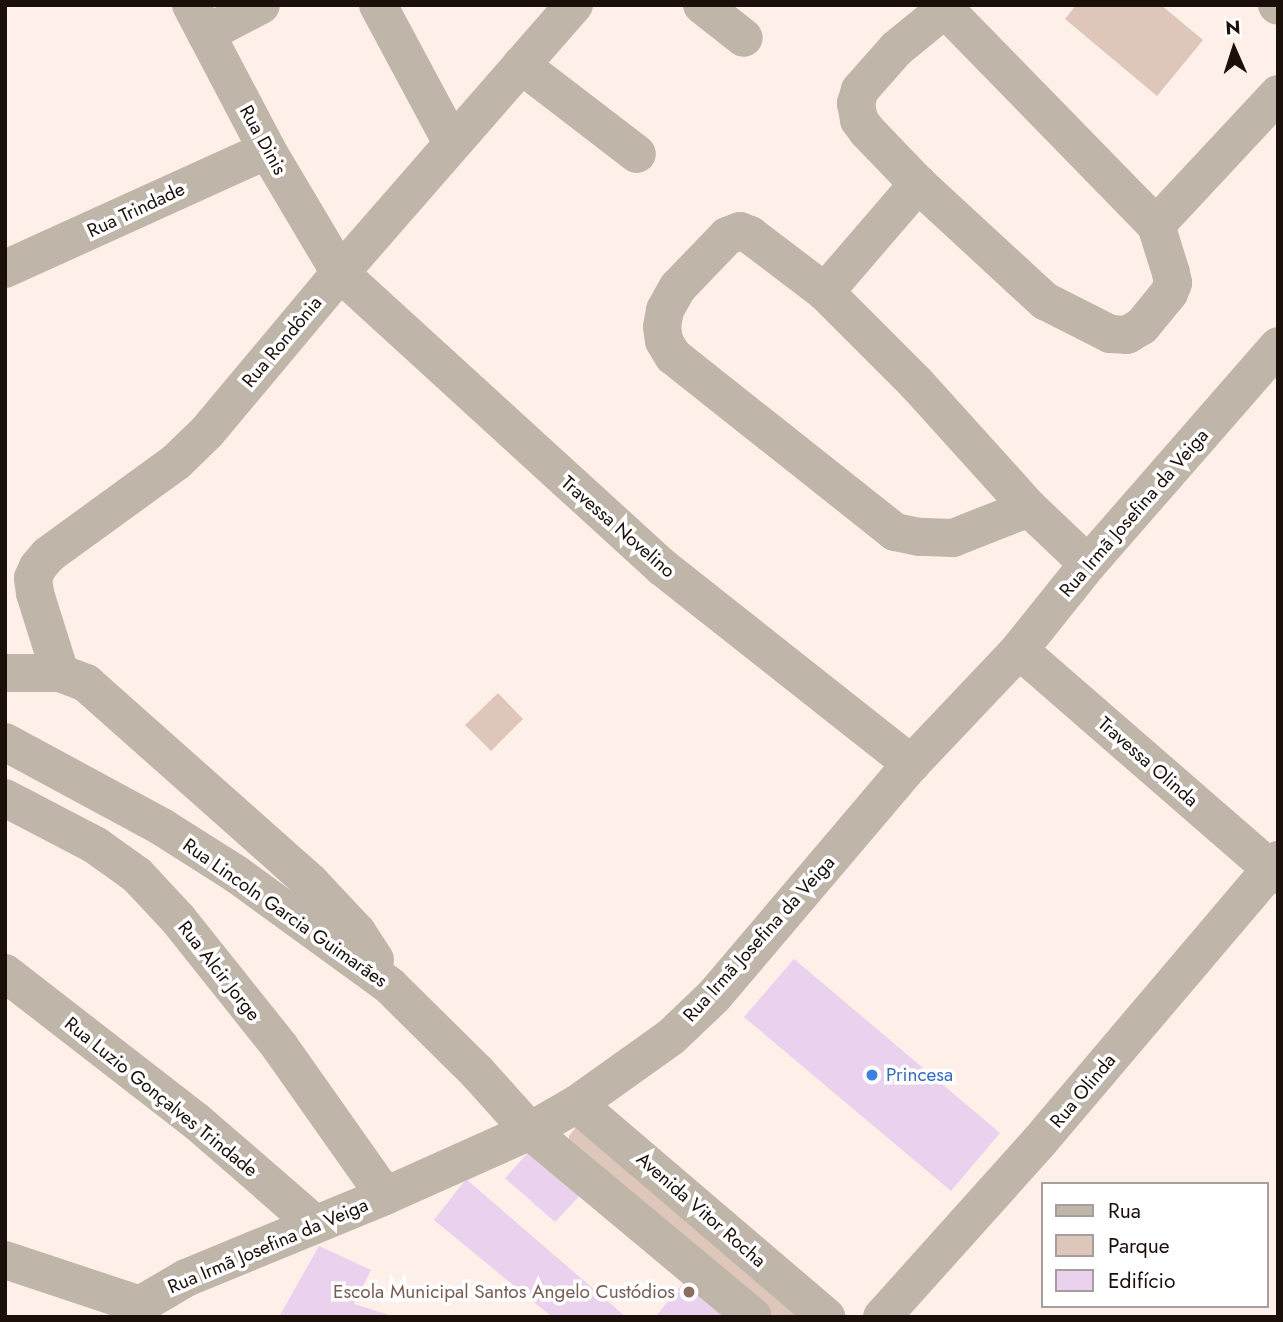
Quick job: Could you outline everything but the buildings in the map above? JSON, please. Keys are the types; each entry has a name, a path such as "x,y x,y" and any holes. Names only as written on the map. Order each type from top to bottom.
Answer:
{"street":[{"path":"199,20 261,5"},
{"path":"377,5 452,143"},
{"name":"Rua Rondônia","path":"60,673 35,593 33,578 38,567 48,555 177,462 207,432 340,273 574,5"},
{"path":"702,5 744,38"},
{"path":"948,7 1156,225 1173,283 1170,293 1142,326 1127,335 1110,334 1045,301 918,184 859,120 856,103 860,90 897,48 948,7"},
{"name":"Rua Dinis","path":"199,20 267,150 340,273"},
{"path":"521,65 637,153"},
{"path":"1156,225 1278,94"},
{"name":"Rua Trindade","path":"5,269 267,150"},
{"path":"825,292 918,184"},
{"path":"1030,508 953,538 919,537 895,532 673,356 664,341 662,327 665,310 677,287 732,232 750,234 825,292 916,383 1030,508 1088,564"},
{"name":"Travessa Novelino","path":"340,273 662,566 911,764"},
{"name":"Rua Irmã Josefina da Veiga","path":"5,1260 135,1311 186,1278 385,1196 530,1131 577,1104 671,1037 714,996 911,764 1019,650 1088,564 1278,346"},
{"name":"Travessa Olinda","path":"1019,650 1275,868"},
{"path":"5,673 60,673 86,683 310,882 357,932 390,986"},
{"name":"Rua Lincoln Garcia Guimarães","path":"5,742 173,833 292,914 390,986 477,1072 530,1131"},
{"name":"Rua Alcir Jorge","path":"5,797 95,845 137,875 178,919 279,1047 385,1196"},
{"name":"Rua Olinda","path":"882,1317 1039,1142 1275,868"},
{"name":"Rua Luzio Gonçalves Trindade","path":"5,973 196,1121 315,1224"},
{"name":"Avenida Vitor Rocha","path":"577,1104 826,1317"},
{"path":"530,1131 753,1317"}],"green space":[{"path":"1076,5 1161,5 1203,40 1157,96 1065,19"},
{"path":"498,693 523,719 491,751 465,725"},
{"path":"576,1127 815,1317 775,1317 569,1143 569,1136"}],"place":[{"name":"Princesa","path":"872,1075"},
{"name":"Escola Municipal Santos Angelo Custódios","path":"689,1292"}]}
